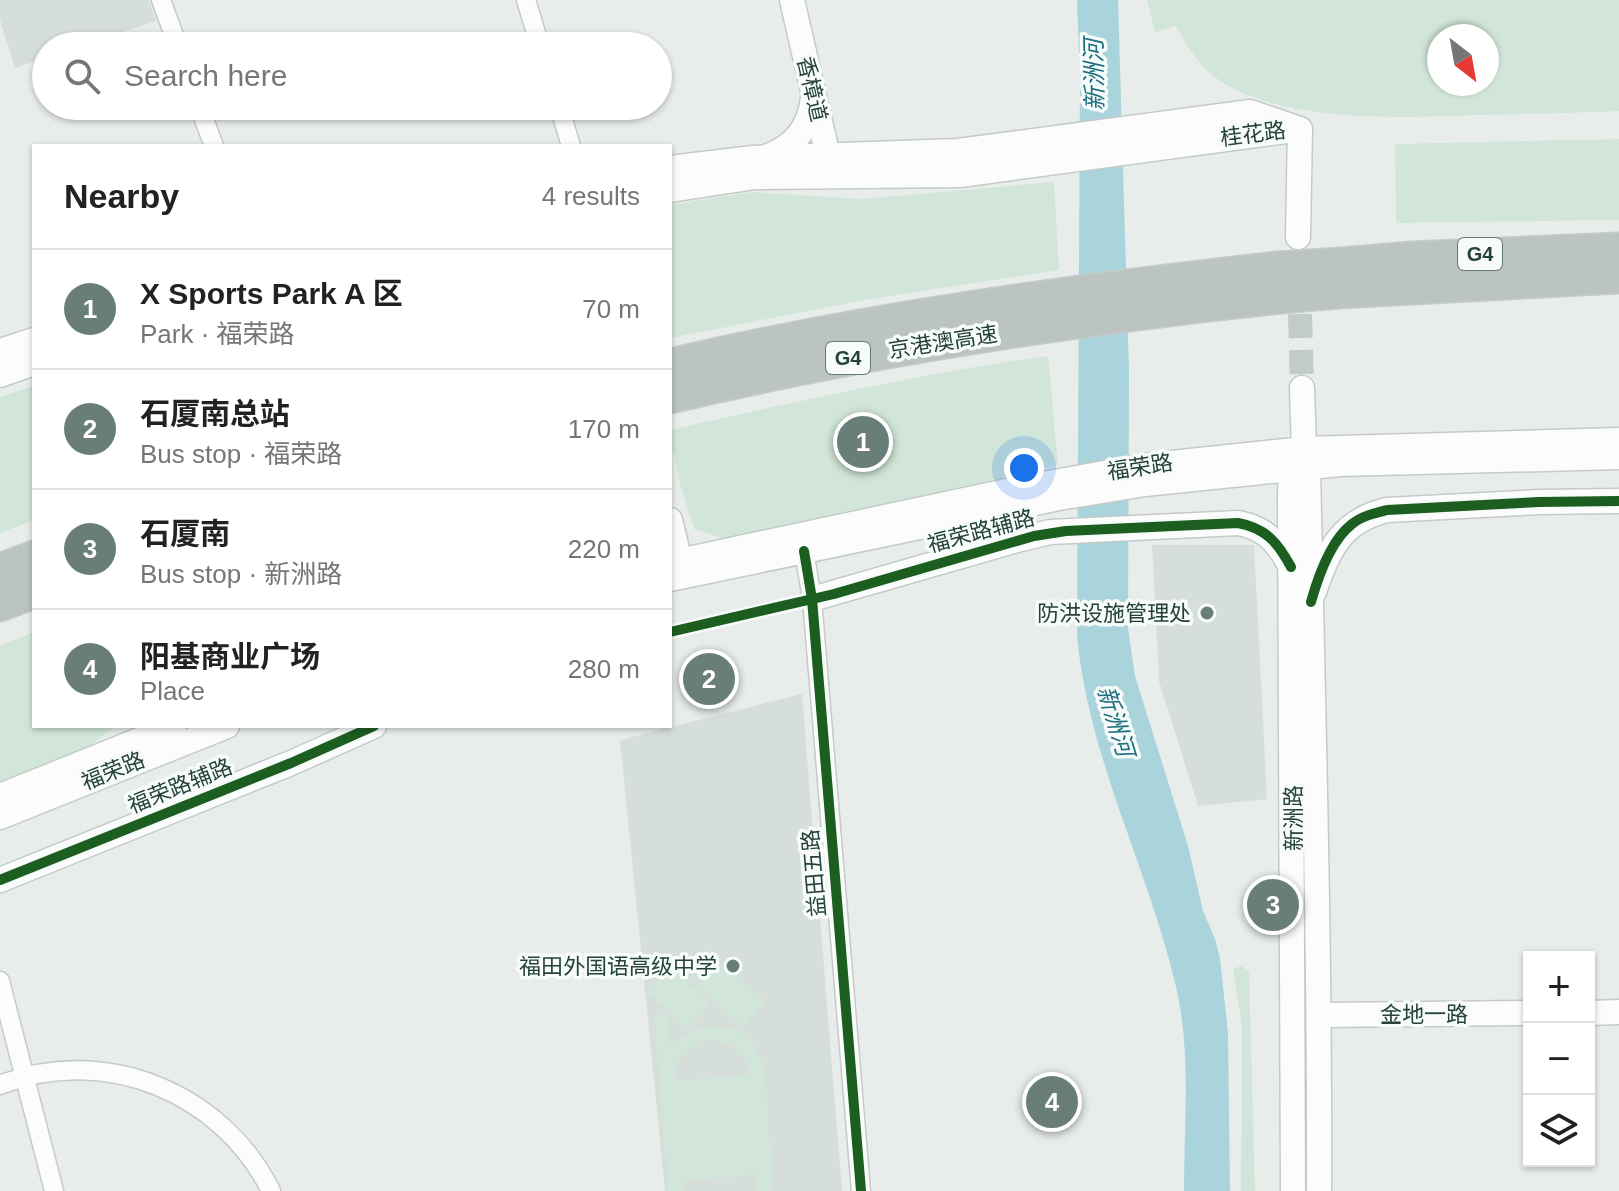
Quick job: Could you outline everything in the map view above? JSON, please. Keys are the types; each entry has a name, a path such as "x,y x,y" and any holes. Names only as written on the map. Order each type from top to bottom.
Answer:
{"highway":[{"name":"G4","path":"1340,278 1412,258 1619,249"},
{"name":"G4","path":"1026,313 1180,293 1340,278 1619,277"},
{"name":"京港澳高速","path":"672,365 870,323 1026,313"},
{"name":"京港澳高速","path":"672,397 1026,313"},
{"path":"0,570 32,558"},
{"path":"0,605 32,593"}],"main road":[{"name":"香樟道","path":"792,0 830,166"},
{"path":"764,158 799,137 812,111 814,95"},
{"name":"桂花路","path":"672,190 912,154 1013,143 1190,130 1300,129 1298,237"},
{"name":"桂花路","path":"672,168 764,158 960,175 1018,167 1190,130"},
{"path":"0,351 32,341"},
{"path":"0,375 32,364"},
{"name":"新洲路","path":"1293,1191 1291,567 1301,461 1302,388"},
{"name":"福荣路","path":"676,570 1058,489 1144,475 1301,461 1619,440"},
{"name":"福荣路","path":"1301,461 1619,457"},
{"name":"新洲路","path":"1301,461 1311,602 1320,1015 1319,1191"},
{"name":"福荣路","path":"676,570 804,551 1058,489"},
{"path":"1311,602 1337,540 1353,523 1374,513 1539,502 1619,501"},
{"name":"福荣路辅路","path":"812,599 1017,540 1066,531 1238,523 1250,525 1271,536 1291,567"},
{"path":"672,537 676,570"},
{"name":"福荣路","path":"0,796 169,728"},
{"name":"福荣路","path":"0,817 222,728"},
{"name":"福荣路辅路","path":"0,880 291,763 370,728"},
{"path":"1595,1013 1619,1012"},
{"name":"金地一路","path":"1320,1015 1523,1013"}],"street":[{"path":"161,0 173,32"},
{"path":"526,0 536,32"},
{"path":"204,120 213,144"},
{"path":"563,120 570,144"},
{"name":"益田五路","path":"804,551 812,599 861,1191"},
{"path":"0,981 54,1191"},
{"path":"0,1085 25,1077 78,1070 104,1071 156,1084 203,1109 238,1141 271,1191"}],"shaded area":[{"path":"0,0 149,0 156,21 123,32 32,32 32,62 15,68 0,20"},
{"name":"防洪设施管理处","path":"1152,545 1254,545 1267,799 1198,806 1159,681"},
{"name":"福田外国语高级中学","path":"802,694 842,1191 665,1191 620,740"}],"green space":[{"path":"1147,0 1619,0 1619,111 1377,117 1304,110 1238,91 1212,75 1196,58 1176,26 1155,32"},
{"path":"1619,139 1619,220 1396,223 1395,144"},
{"path":"1054,182 1059,270 870,299 672,338 672,205 752,192 861,199"},
{"path":"1048,356 1058,465 729,540 694,529 672,454 672,430"},
{"path":"32,387 32,521 0,533 0,397"},
{"path":"32,633 32,728 112,728 88,747 0,785 0,646"},
{"path":"719,960 765,1002 743,1026 697,985"},
{"path":"1241,966 1249,972 1255,1191 1241,1191 1242,1027 1233,969"},
{"path":"668,967 710,1003 688,1028 646,991"},
{"path":"668,1014 671,1046 695,1031 722,1027 734,1030 754,1047 761,1061 766,1086 772,1168 770,1191 756,1191 758,1174 682,1181 683,1191 668,1191 654,1015","holes":["704,1040 728,1044 740,1052 750,1075 674,1081 678,1061 686,1051"]}],"water":[{"name":"新洲河","path":"1077,0 1118,0 1129,371 1128,627 1135,676 1188,846 1203,911 1220,958 1228,1033 1230,1191 1184,1191 1185,1065 1177,991 1152,902 1093,726 1077,635 1080,79"}],"tunnel":[{"path":"1299,278 1302,388"}],"cycle path":[{"path":"1311,602 1321,571 1337,540 1352,524 1369,515 1387,510 1619,501"},
{"path":"672,632 834,594 1034,536 1066,531 1238,523 1264,533 1291,567"},
{"path":"804,551 812,599 861,1191"},
{"path":"0,880 291,763 370,728"}],"place":[{"name":"X Sports Park A 区","path":"863,442"},
{"name":"防洪设施管理处","path":"1207,613"},
{"name":"石厦南总站","path":"709,679"},
{"name":"石厦南","path":"1273,905"},
{"name":"福田外国语高级中学","path":"733,966"},
{"name":"阳基商业广场","path":"1052,1102"}]}
